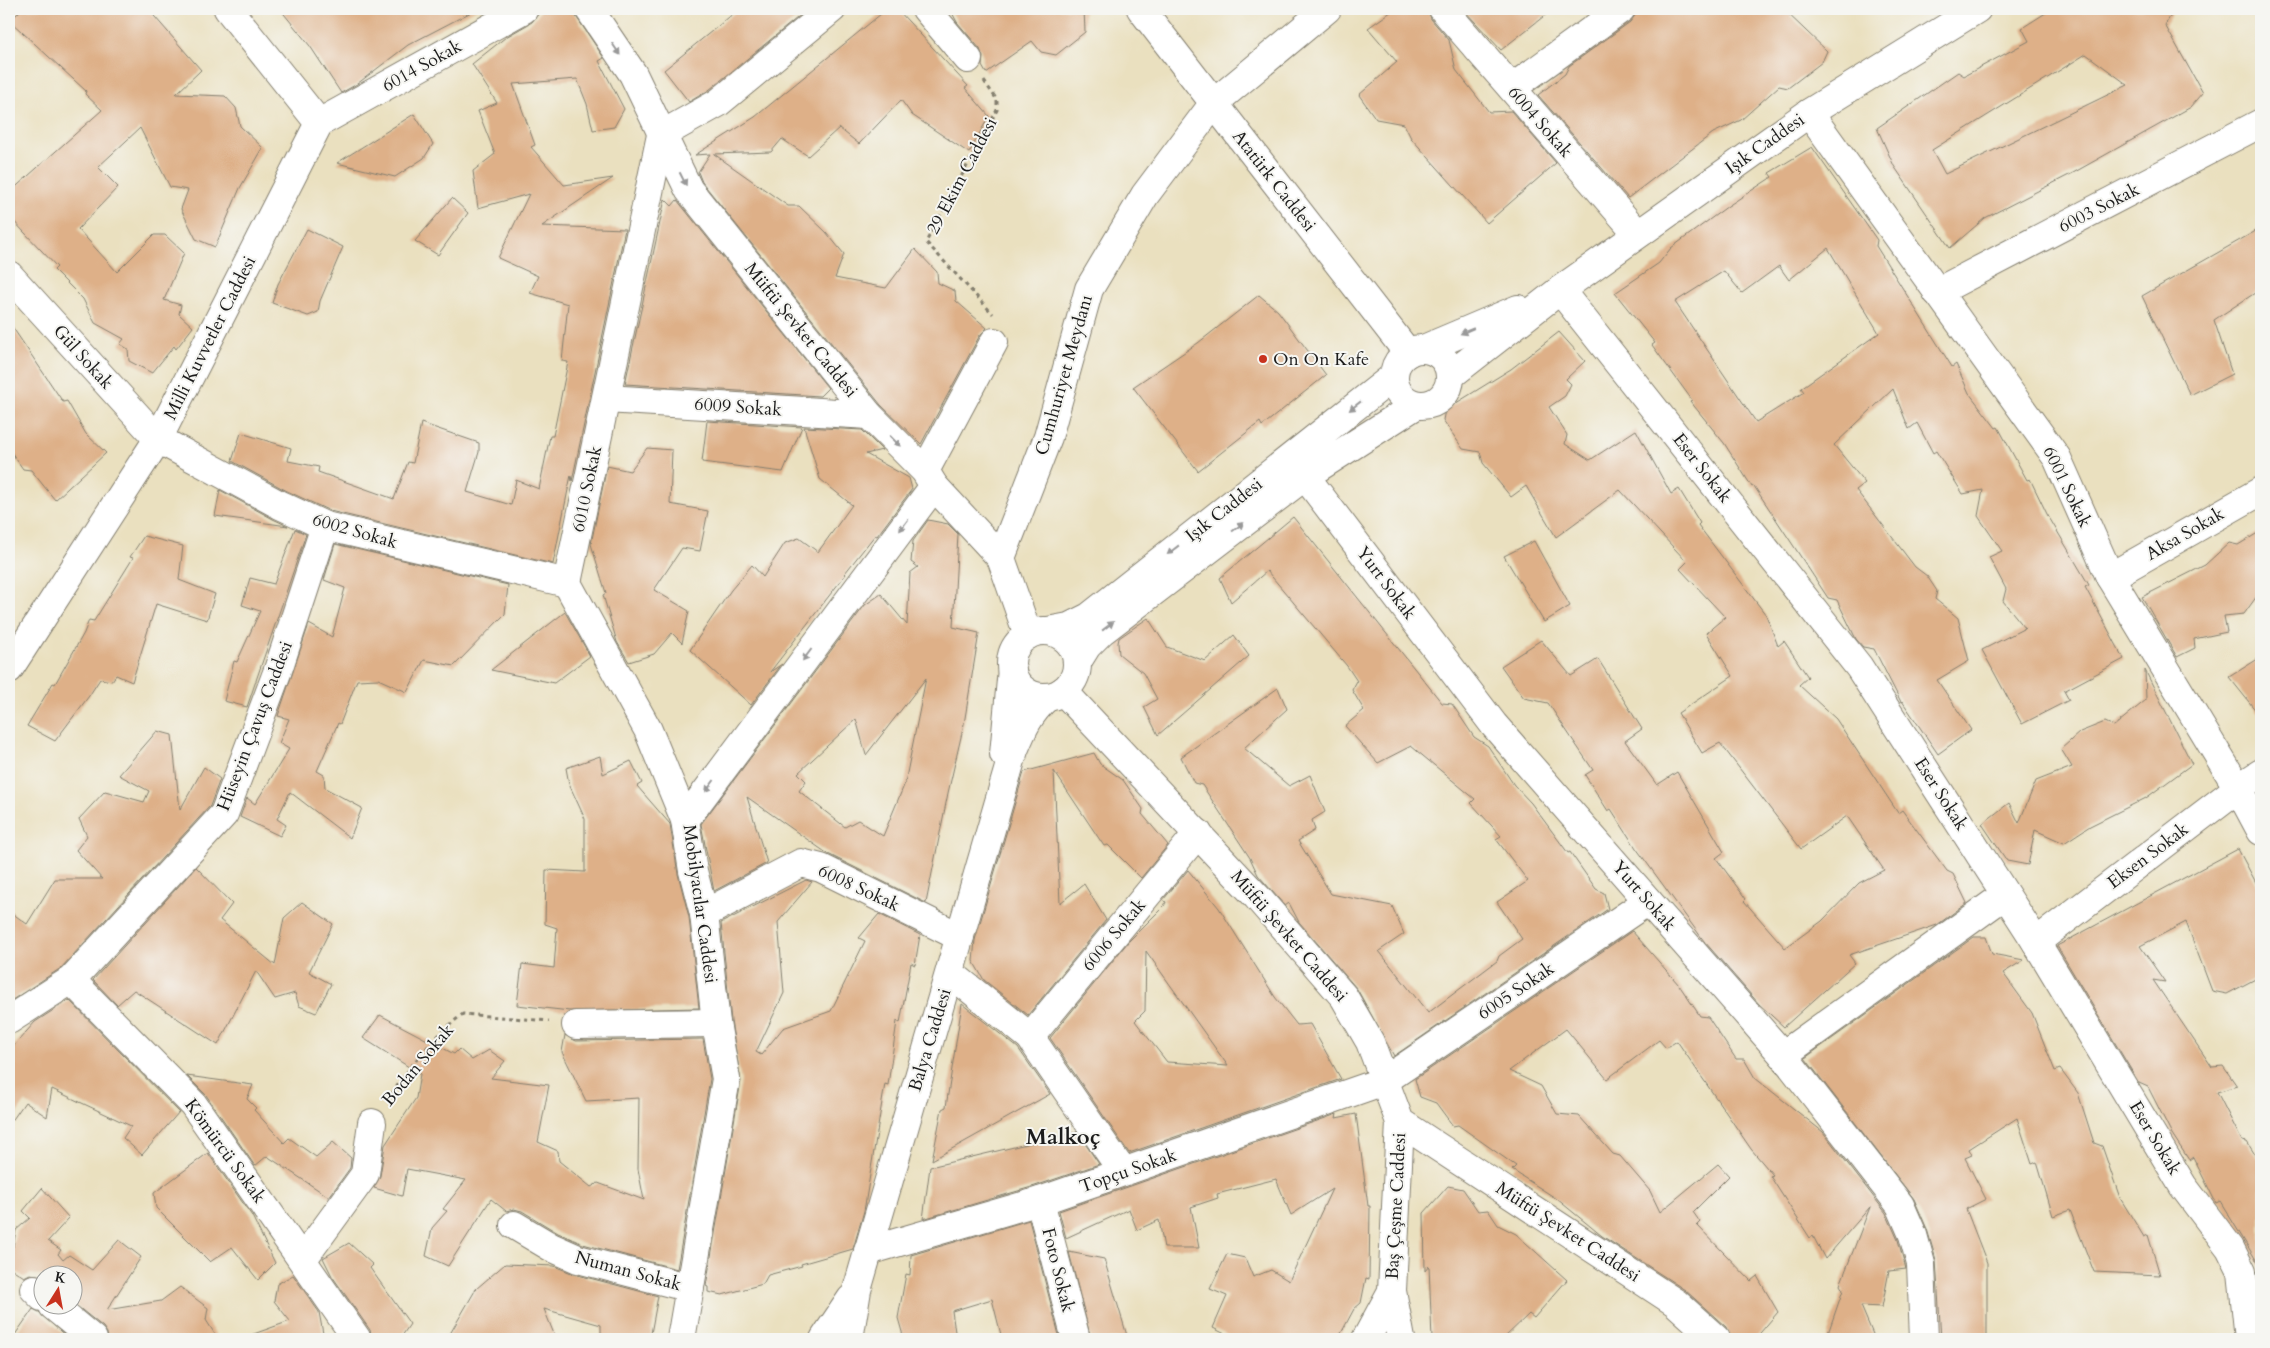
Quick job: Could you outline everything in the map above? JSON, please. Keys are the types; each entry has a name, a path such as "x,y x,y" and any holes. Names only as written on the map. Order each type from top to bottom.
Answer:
{"street":[{"path":"228,9 319,123"},
{"name":"6014 Sokak","path":"319,123 524,9"},
{"name":"Müftü Şevket Caddesi","path":"589,9 632,74 689,190 869,416 1002,558 1038,633"},
{"path":"662,135 718,103 832,9"},
{"path":"926,9 968,59"},
{"name":"Atatürk Caddesi","path":"1141,9 1214,103 1417,350"},
{"name":"Cumhuriyet Meydanı","path":"1002,558 1048,437 1088,289 1145,195 1214,103 1327,9"},
{"name":"6004 Sokak","path":"1442,9 1638,234"},
{"path":"1512,88 1614,11"},
{"name":"Işık Caddesi","path":"1077,662 1087,646 1102,631 1305,476 1416,405 1424,406 1441,399 1450,384 1451,375 1560,290 1808,114 1967,11"},
{"name":"6001 Sokak","path":"1808,114 2057,458 2110,577 2238,788 2261,831"},
{"name":"Milli Kuvvetler Caddesi","path":"9,669 158,439 319,123"},
{"name":"6003 Sokak","path":"1937,292 2261,123"},
{"name":"6010 Sokak","path":"567,583 662,135"},
{"name":"Gül Sokak","path":"9,275 158,439"},
{"name":"Işık Caddesi","path":"1038,633 1069,627 1089,616 1394,376 1400,358 1560,290"},
{"name":"Eser Sokak","path":"1560,290 1859,667 2036,942 2183,1186 2230,1248 2242,1272 2249,1339"},
{"path":"929,478 994,342"},
{"path":"1417,350 1444,358 1451,375"},
{"path":"1394,376 1399,394 1416,405"},
{"name":"6009 Sokak","path":"606,399 869,416"},
{"name":"6002 Sokak","path":"158,439 325,526 567,583"},
{"name":"Yurt Sokak","path":"1305,476 1494,725 1783,1055 1900,1205 1913,1236 1921,1264 1924,1339"},
{"name":"Mobilyacılar Caddesi","path":"681,1339 726,1079 716,1023 704,914 693,871 685,820 929,478"},
{"name":"Aksa Sokak","path":"2110,577 2261,491"},
{"name":"Hüseyin Çavuş Caddesi","path":"9,1020 71,980 224,814 278,670 325,526"},
{"path":"567,583 648,730 685,820"},
{"path":"1038,633 1057,634 1070,644 1077,662 1076,673 1071,683 1055,694 1029,694 1021,688 1015,679 1011,659 1020,641 1038,633"},
{"name":"Balya Caddesi","path":"1002,790 1012,669"},
{"name":"Müftü Şevket Caddesi","path":"1055,694 1198,833 1257,897 1344,997 1370,1042 1400,1122 1676,1303 1716,1339"},
{"name":"Balya Caddesi","path":"849,1339 857,1290 1014,750 1033,710 1055,694"},
{"name":"Eksen Sokak","path":"2036,942 2238,788 2261,773"},
{"name":"6006 Sokak","path":"1030,1036 1198,833"},
{"name":"6008 Sokak","path":"704,914 801,863 821,868 960,937"},
{"path":"1783,1055 2005,895"},
{"name":"6005 Sokak","path":"1384,1080 1648,901"},
{"path":"950,973 1030,1036 1122,1172"},
{"name":"Kömürcü Sokak","path":"71,980 193,1104 357,1339"},
{"path":"576,1025 716,1023"},
{"name":"Topçu Sokak","path":"868,1251 1040,1201 1384,1080"},
{"name":"Baş Çeşme Caddesi","path":"1400,1122 1392,1291 1401,1339"},
{"name":"Bodan Sokak","path":"303,1260 365,1174 372,1124"},
{"name":"Foto Sokak","path":"1040,1201 1076,1339"},
{"name":"Numan Sokak","path":"514,1225 551,1247 578,1259 690,1288"},
{"name":"Balya Caddesi","path":"824,1339 857,1290"},
{"name":"Baş Çeşme Caddesi","path":"1366,1339 1392,1291"},
{"path":"66,1316 93,1339"}],"path":[{"name":"29 Ekim Caddesi","path":"968,59 997,100 997,110 926,242 997,319 998,331 994,342"},
{"name":"Bodan Sokak","path":"372,1124 397,1085 443,1030 463,1014 535,1018 576,1025"}],"building":[{"path":"22,9 148,9 201,70 176,94 225,96 236,108 240,126 263,148 240,188 215,247 196,239 181,209 188,190 170,187 140,128 98,167 118,187 78,229 117,272 154,235 165,235 184,253 164,300 181,305 179,314 193,327 176,349 174,346 152,373 129,361 128,349 120,344 124,339 95,323 83,299 54,270 57,267 9,216 9,193 102,110 85,94 86,91 10,21"},
{"path":"280,9 477,9 408,45 357,84 341,93 310,46"},
{"path":"542,9 571,9 604,58 599,61 624,109 614,127 593,130 587,104 577,79 513,84 535,145 531,147 564,185 613,178 542,226 625,229 553,564 330,511 287,491 232,461 241,433 291,448 288,461 319,467 318,472 394,499 408,462 413,463 421,423 479,443 479,452 467,492 511,505 516,480 539,489 550,436 553,436 568,362 562,361 568,304 530,293 538,276 498,258 529,194 478,208 473,171 495,154 478,111 497,103 472,64 506,37 532,22"},
{"path":"739,9 808,9 709,90 689,102 664,70"},
{"path":"887,9 897,9 968,86 965,88 989,116 969,153 912,115 901,100 859,144 839,128 808,156 782,139 771,152 714,154 788,206 799,206 826,232 844,254 835,278 886,288 915,249 937,272 938,283 955,291 956,301 987,328 980,335 921,444 881,405 702,182 698,172 710,154 695,155 755,117"},
{"path":"950,9 1084,9 1085,32 1056,55 1041,52 1032,41 986,73 982,66 983,57 980,49 957,22"},
{"path":"1395,9 1428,9 1431,19 1449,40 1456,70 1489,112 1511,111 1556,163 1487,223 1411,138 1404,124 1376,119 1359,95 1397,62 1368,28"},
{"path":"1463,9 1553,9 1501,50"},
{"path":"1640,9 1783,9 1827,51 1822,62 1788,88 1779,86 1741,120 1713,133 1628,198 1538,95 1565,74 1569,66 1630,22"},
{"path":"2052,9 2175,9 2165,25 2203,93 2191,107 2073,173 1985,218 1950,248 1894,166 1877,128 1958,72 1964,76 2029,41 2022,28","holes":["2086,54 2128,85 1945,174 1932,150"]},
{"path":"414,114 433,144 424,158 395,177 337,163"},
{"path":"1812,147 1877,240 1876,246 1952,367 1956,364 1969,393 1996,428 1998,427 2027,480 2030,479 2047,514 2089,585 2085,587 2124,659 2064,691 2069,700 2022,724 1982,650 2025,628 2003,601 2006,589 1989,557 2002,551 1978,516 1983,490 1963,494 1936,451 1933,453 1917,423 1909,429 1893,389 1834,445 1865,483 1856,490 1915,567 1927,576 1937,591 1935,599 1958,618 1969,661 1937,680 1971,730 1938,754 1901,702 1874,649 1863,647 1856,639 1837,600 1828,598 1754,486 1752,487 1724,443 1690,401 1692,400 1652,345 1655,343 1615,293 1659,263 1671,248 1728,206 1772,177 1769,173","holes":["1828,248 1879,333 1801,388 1804,392 1756,422 1675,302 1724,271 1742,293 1779,266 1789,280"]},
{"path":"452,198 468,213 438,255 415,241"},
{"path":"665,199 672,206 677,200 828,388 820,396 625,384"},
{"path":"2261,228 2261,289 2214,320 2232,374 2190,395 2142,296"},
{"path":"307,229 343,247 320,301 318,312 308,316 272,303 278,284"},
{"path":"1259,295 1278,311 1326,375 1262,426 1260,422 1198,471 1133,387 1198,343"},
{"path":"9,322 63,402 67,401 86,434 106,453 55,500 31,470 23,469 9,449"},
{"path":"1559,332 1585,361 1566,379 1571,384 1565,396 1549,407 1567,435 1565,444 1590,460 1636,430 1671,494 1679,489 1700,523 1698,525 1766,615 1778,646 1784,641 1808,677 1799,685 1836,719 1898,813 1902,810 1947,871 1953,874 1967,903 1937,925 1849,955 1855,963 1784,1027 1759,1004 1704,941 1636,848 1611,809 1608,811 1585,775 1593,770 1548,703 1524,698 1501,666 1541,640 1571,676 1598,659 1642,729 1625,741 1657,785 1677,772 1724,852 1716,858 1746,899 1744,901 1785,948 1822,921 1859,883 1884,870 1847,816 1801,849 1720,743 1702,753 1678,713 1733,676 1706,633 1725,617 1680,569 1687,562 1620,490 1556,537 1526,486 1511,497 1483,463 1480,452 1463,449 1443,420 1445,410 1511,369"},
{"path":"707,421 802,427 783,472 702,462"},
{"path":"804,427 862,430 882,450 866,454 909,478 912,489 770,672 782,664 751,705 690,650 731,590 752,565 763,577 785,543 799,538 818,552 852,505 820,479"},
{"path":"647,448 672,450 670,504 708,511 700,551 682,548 654,590 689,611 682,643 672,633 654,654 629,662 617,642 603,595 606,593 591,544 607,466 630,471"},
{"path":"220,490 273,519 288,526 215,516"},
{"path":"1293,517 1442,703 1452,704 1474,737 1488,746 1514,785 1531,803 1568,853 1570,852 1596,889 1604,893 1608,909 1394,1056 1357,989 1299,922 1289,903 1285,906 1258,875 1250,858 1202,785 1194,783 1181,757 1278,688 1287,709 1244,748 1289,786 1310,775 1325,812 1312,820 1315,830 1298,841 1331,894 1392,906 1404,934 1379,951 1428,1013 1497,961 1499,956 1522,939 1497,902 1528,881 1496,839 1501,836 1471,803 1475,799 1411,746 1378,763 1345,726 1364,710 1352,690 1357,681 1347,666 1267,571 1231,602 1220,578"},
{"path":"928,520 948,524 958,534 953,627 979,633 964,724 926,903 828,854 747,797 767,863 714,891 701,824 865,605 881,594 907,625 910,573 918,567 911,562 913,541","holes":["926,678 905,783 883,836 858,820 845,827 799,791 806,781 798,773 856,719 866,755"]},
{"path":"295,529 306,534 247,707 224,701 234,661 237,662 260,611 242,605 250,578 274,584"},
{"path":"2261,531 2261,595 2257,596 2244,614 2224,616 2227,632 2194,639 2195,648 2177,657 2142,597 2205,565 2229,543 2238,545"},
{"path":"144,536 183,546 179,580 215,594 207,620 156,604 132,682 116,675 112,681 100,679 55,741 27,726 53,683 55,684 84,633 89,620 94,621 133,558 130,557"},
{"path":"1534,541 1570,606 1544,622 1504,556"},
{"path":"335,544 508,585 505,614 454,666 424,660 407,692 378,679 357,680 340,724 338,723 317,771 324,775 325,788 362,808 350,838 290,792 277,819 286,825 280,836 240,817 247,798 255,804 289,749 279,743 289,719 278,716 309,624 332,637 345,588 324,580"},
{"path":"565,612 590,656 554,683 491,670"},
{"path":"1148,618 1167,647 1205,661 1234,635 1249,656 1158,735 1144,707 1157,699 1143,673 1119,654 1118,643 1119,638"},
{"path":"2261,657 2261,717 2229,677"},
{"path":"2145,670 2192,764 2146,798 2090,826 2064,843 2035,830 2028,865 2007,861 1982,824 2009,803 2019,823 2036,781 2072,767 2061,749 2080,732 2105,722 2114,726 2146,700"},
{"path":"157,731 172,735 180,810 204,767 220,779 210,806 61,968 9,1002 9,911 27,924 55,879 102,879 76,850 87,836 79,819 105,791 144,802 149,791 119,775"},
{"path":"1094,753 1100,764 1123,780 1143,809 1142,814 1168,845 1141,878 1108,845 1104,846 1054,771 1060,903 1084,884 1106,920 1028,1015 984,980 973,961 975,940 1024,772"},
{"path":"600,756 603,774 631,761 642,783 637,786 670,824 678,874 689,917 699,1008 570,1011 517,1005 522,964 554,968 557,928 545,924 546,870 585,872 585,819 569,784 566,768"},
{"path":"2238,849 2261,892 2261,976 2227,994 2212,991 2186,922 2140,946 2165,982 2153,980 2212,1067 2223,1066 2237,1086 2217,1092 2242,1141 2247,1142 2261,1164 2261,1268 2220,1201 2216,1203 2193,1157 2189,1160 2172,1134 2148,1087 2139,1083 2057,946"},
{"path":"196,867 232,904 220,920 275,965 284,918 302,902 333,924 309,972 331,984 316,1013 299,1006 295,993 275,999 256,971 218,1045 134,990 117,1005 93,980"},
{"path":"1188,870 1219,908 1275,997 1297,1025 1310,1024 1341,1079 1129,1153 1050,1038 1128,942 1164,906 1166,902 1163,900","holes":["1146,951 1228,1066 1167,1062 1135,1021 1145,1011"]},
{"path":"806,880 812,882 778,922 784,993 756,1052 761,1055 783,1028 831,1011 865,941 859,938 879,914 920,935 915,965 911,963 900,1023 897,1021 888,1085 885,1084 864,1211 853,1249 768,1275 763,1284 722,1295 708,1292 708,1287 706,1286 741,1081 731,1021 721,923"},
{"path":"1632,931 1679,985 1700,1016 1708,1017 1736,1059 1744,1059 1755,1078 1823,1132 1886,1213 1898,1240 1906,1269 1889,1271 1882,1307 1861,1306 1875,1339 1826,1339 1843,1290 1840,1285 1870,1207 1825,1259 1813,1236 1810,1238 1770,1176 1773,1175 1751,1149 1677,1041 1666,1048 1659,1040 1607,1079 1566,1029 1509,1071 1541,1086 1557,1114 1579,1116 1613,1154 1620,1156 1650,1191 1660,1212 1718,1164 1729,1176 1693,1212 1700,1222 1697,1225 1751,1281 1757,1276 1778,1312 1755,1339 1731,1339 1726,1327 1685,1290 1602,1236 1557,1199 1512,1170 1516,1166 1458,1125 1453,1126 1436,1103 1420,1097 1415,1079"},
{"path":"1974,937 1986,937 1992,954 2024,960 2003,973 2032,1013 2055,1071 2060,1069 2078,1093 2094,1143 2102,1146 2120,1198 2144,1237 2148,1235 2160,1275 2094,1272 2070,1210 2053,1216 2037,1162 2032,1164 2017,1118 1969,1149 1972,1155 1965,1158 1986,1199 1966,1209 1987,1263 1987,1339 1941,1339 1936,1260 1927,1229 1914,1199 1805,1058"},
{"path":"69,1000 179,1112 142,1155 123,1138 131,1126 52,1089 47,1117 25,1102 9,1125 9,1051 35,1022"},
{"path":"962,1004 1018,1048 1050,1094 932,1160 942,1109 946,1107"},
{"path":"380,1015 454,1054 459,1049 472,1060 489,1050 505,1061 491,1078 549,1085 538,1142 558,1151 559,1161 591,1187 598,1183 644,1200 638,1169 639,1098 586,1101 562,1052 565,1035 576,1041 703,1039 710,1079 677,1269 583,1244 558,1233 522,1211 514,1209 506,1211 491,1199 448,1266 426,1256 432,1228 447,1211 443,1209 466,1180 407,1169 402,1196 374,1188 380,1176 385,1145 416,1098 420,1074 363,1038"},
{"path":"187,1076 253,1085 247,1099 256,1108 254,1110 284,1143 289,1138 316,1157 333,1142 351,1158 350,1168 329,1197 267,1156 255,1166 206,1095"},
{"path":"1337,1114 1336,1118 1356,1114 1368,1206 1370,1206 1369,1279 1366,1278 1361,1303 1354,1309 1338,1339 1235,1339 1213,1328 1227,1296 1210,1289 1227,1254 1245,1258 1253,1277 1271,1270 1289,1281 1332,1189 1291,1215 1276,1179 1217,1194 1218,1198 1191,1207 1199,1248 1164,1248 1159,1220 1137,1230 1129,1209 1066,1238 1059,1211"},
{"path":"1077,1132 1099,1164 1035,1186 923,1219 930,1167"},
{"path":"208,1153 252,1216 275,1263 258,1280 232,1247 210,1262 156,1208 154,1193"},
{"path":"1448,1186 1463,1189 1478,1211 1488,1210 1498,1225 1516,1234 1567,1280 1534,1318 1529,1314 1503,1339 1432,1339 1429,1266 1425,1271 1424,1213"},
{"path":"42,1188 69,1218 48,1241 61,1250 58,1254 63,1260 69,1255 92,1270 119,1240 141,1257 107,1310 161,1301 180,1287 208,1308 206,1320 218,1339 108,1339 103,1327 82,1310 82,1266 32,1266 32,1274 24,1277 9,1267 9,1248 13,1247 16,1230 30,1218 23,1211"},
{"path":"1029,1220 1060,1339 1002,1339 992,1299 952,1311 956,1339 904,1339 898,1318 906,1274 910,1275 911,1255"},
{"path":"349,1243 373,1265 370,1268 410,1324 400,1339 372,1339 370,1330 332,1276 323,1258"},
{"path":"1069,1252 1104,1259 1128,1339 1091,1339"},
{"path":"505,1264 554,1266 574,1274 658,1296 650,1339 601,1339 601,1325 544,1309 556,1339 447,1339 476,1289"},
{"path":"293,1275 319,1312 324,1339 248,1339 248,1336 290,1321 274,1301 277,1284"},
{"path":"32,1310 32,1316 43,1316 69,1339 12,1339"}],"place":[{"name":"On On Kafe","path":"1263,359"}],"district":[{"name":"Malkoç","path":"1063,1137"}]}
